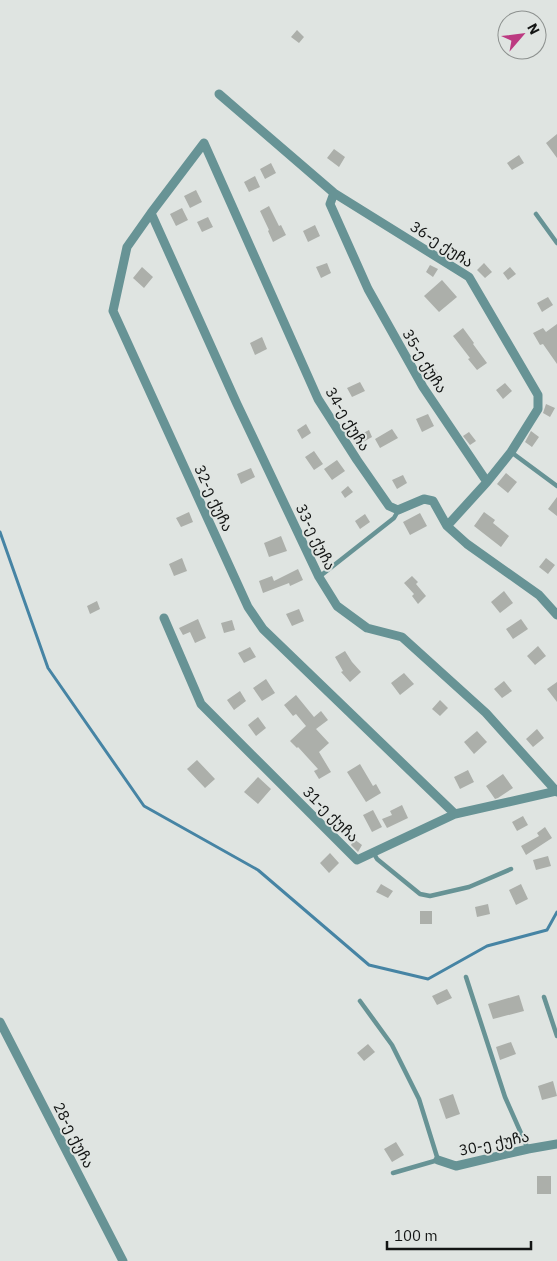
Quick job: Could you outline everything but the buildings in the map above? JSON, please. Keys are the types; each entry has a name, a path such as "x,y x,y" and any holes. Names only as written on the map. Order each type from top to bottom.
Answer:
{"street":[{"name":"36-ე ქუჩა","path":"219,94 334,192 469,277 538,395 538,409 511,452 487,482"},
{"name":"32-ე ქუჩა","path":"204,143 127,247 113,311 248,607 263,629 456,814"},
{"name":"34-ე ქუჩა","path":"204,143 318,400 389,506 398,510"},
{"name":"35-ე ქუჩა","path":"334,192 330,204 368,289 423,387 487,482"},
{"name":"33-ე ქუჩა","path":"151,213 237,404 319,577 338,606 367,628 402,637 486,713 557,792"},
{"path":"447,526 487,482"},
{"path":"398,510 424,499 433,502 447,526 467,544 539,595 557,615"},
{"name":"31-ე ქუჩა","path":"164,618 201,704 357,860 456,814 557,792"},
{"name":"28-ე ქუჩა","path":"0,1022 123,1261"},
{"name":"30-ე ქუჩა","path":"438,1160 456,1166 557,1144"}],"lane":[{"path":"536,214 557,243"},
{"path":"511,452 557,486"},
{"path":"319,577 394,518 398,510"},
{"path":"373,852 377,859 420,894 430,896 469,887 511,869"},
{"path":"466,977 505,1097 528,1149"},
{"path":"544,997 557,1036"},
{"path":"360,1001 392,1045 419,1099 438,1160 393,1173"}],"waterway":[{"path":"0,532 48,668 144,806 258,870 369,965 428,979 487,946 547,930 557,912"}]}
